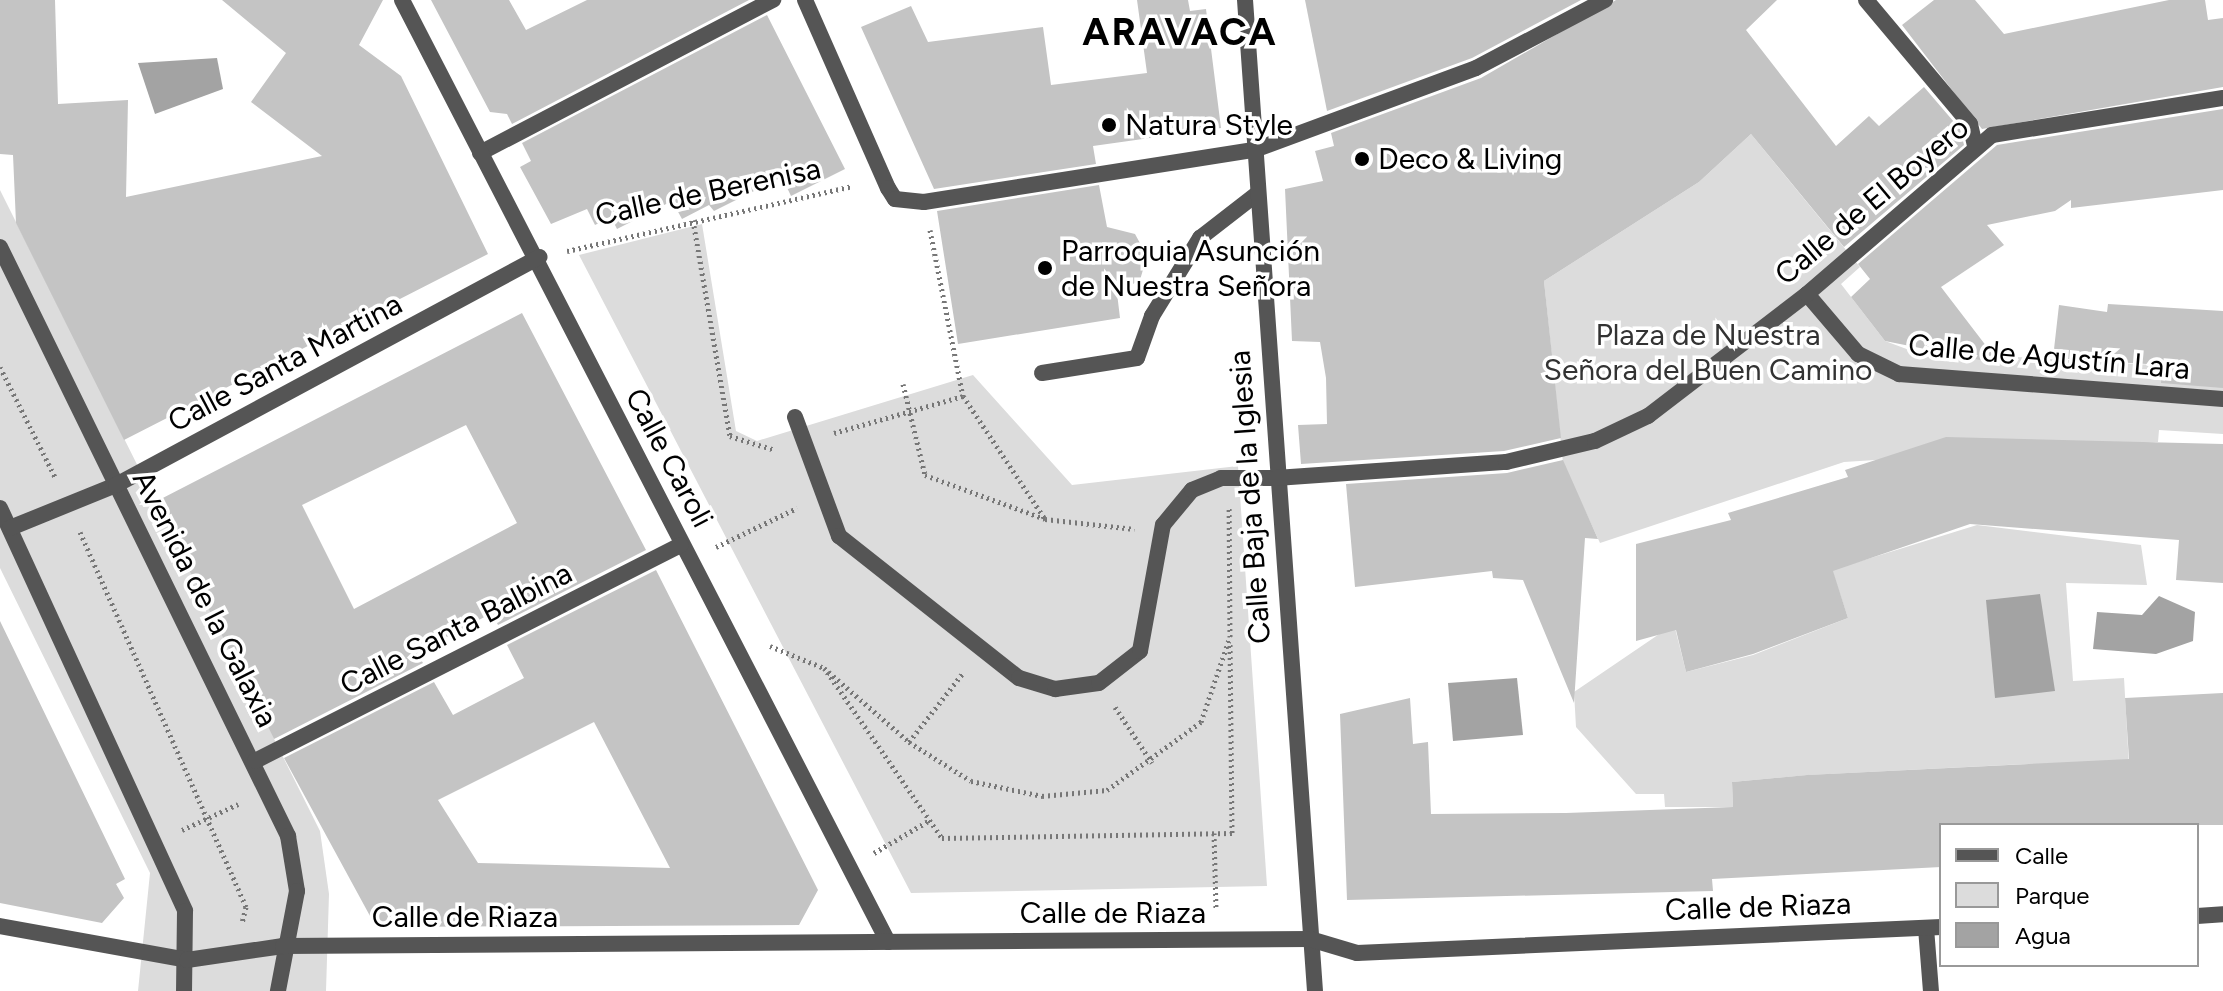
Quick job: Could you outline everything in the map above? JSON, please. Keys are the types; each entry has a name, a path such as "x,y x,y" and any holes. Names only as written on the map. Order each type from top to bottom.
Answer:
{"street":[{"name":"Calle Caroli","path":"402,0 480,153 539,257 680,545 692,559 888,942"},
{"path":"480,153 773,0"},
{"path":"805,0 895,199 924,202 1257,149 1476,68 1605,0"},
{"name":"Calle Baja de la Iglesia","path":"1245,0 1276,478 1315,991"},
{"path":"1866,0 1970,124 1975,145"},
{"name":"Calle de El Boyero","path":"1099,683 1140,651 1163,525 1192,490 1221,478 1276,478 1506,462 1595,441 1648,416 1807,294 1975,145 1992,135 2223,98"},
{"path":"1042,373 1137,358 1152,316 1200,238 1258,193"},
{"name":"Avenida de la Galaxia","path":"0,247 255,761 288,836 297,891 283,946 278,991"},
{"name":"Calle Santa Martina","path":"10,528 116,485 539,257"},
{"name":"Calle de Agustín Lara","path":"1807,294 1858,354 1899,374 2223,399"},
{"path":"795,417 819,497 839,536 1019,678 1055,689 1099,683"},
{"path":"0,508 157,842 185,911 187,960 184,991"},
{"name":"Calle Santa Balbina","path":"255,761 680,545"},
{"path":"2199,916 2223,914"},
{"name":"Calle de Riaza","path":"0,926 187,960 283,946 1310,939 1357,953 1934,927"},
{"path":"1931,991 1934,927"}],"path":[{"name":"Calle de Berenisa","path":"539,257 693,220 841,194 881,165"},
{"path":"924,202 963,396 1045,519"},
{"path":"693,220 730,436 769,452 963,396"},
{"path":"0,367 68,505 246,907 236,953"},
{"path":"903,384 925,475 1045,519 1133,529"},
{"path":"692,559 819,497"},
{"path":"824,668 942,838 1232,833 1230,637"},
{"path":"909,742 983,647"},
{"path":"1099,683 1152,763"},
{"path":"157,842 268,791"},
{"path":"849,868 930,820"},
{"path":"1214,833 1217,941"}],"green space":[{"name":"Plaza de Nuestra Señora del Buen Camino","path":"1751,134 1860,267 1841,284 1885,341 1912,351 2223,369 2223,434 2159,430 2158,442 1844,462 1600,543 1563,463 1544,281 1699,182"},
{"path":"0,190 320,831 329,894 326,991 138,991 150,873 0,568"},
{"path":"702,224 736,431 757,441 973,375 1072,485 1238,466 1267,886 911,893 579,255"},
{"path":"1977,525 2141,545 2147,585 2066,583 2073,681 2124,678 2130,784 2026,764 1732,782 1733,807 1665,807 1664,794 1636,794 1576,727 1574,692 1674,624 1686,672 1753,655 1848,618 1832,570"}],"water":[{"path":"217,58 223,89 155,114 138,63"},
{"path":"2040,594 2055,691 1995,698 1986,600"},
{"path":"2159,596 2195,612 2193,641 2156,654 2093,649 2097,612 2142,615"},
{"path":"1517,678 1523,735 1453,741 1448,683"}],"building":[{"path":"0,0 55,0 58,104 128,100 126,197 322,156 251,102 286,53 222,0 383,0 359,45 401,76 488,254 124,440 16,223 13,155 0,154"},
{"path":"431,0 509,0 526,30 587,0 749,0 512,124 507,114 490,112"},
{"path":"1137,0 1188,0 1190,11 1206,9 1221,128 1093,146 1096,164 934,189 861,27 911,6 928,42 1043,27 1051,85 1147,73"},
{"path":"1305,0 1581,0 1472,58 1327,111"},
{"path":"1616,0 1777,0 1746,30 1836,146 1869,116 1879,126 1924,87 1960,129 1964,145 1844,247 1751,134 1699,182 1544,281 1561,438 1504,451 1301,464 1298,425 1327,424 1326,378 1320,342 1292,341 1285,189 1323,181 1315,151 1334,146 1331,133 1481,78"},
{"path":"1934,0 1975,0 2004,34 2169,0 2205,0 2208,20 2223,18 2223,87 1982,129 1902,25"},
{"path":"767,15 845,169 791,196 782,177 714,211 709,205 682,219 672,201 617,229 611,217 595,225 587,209 551,224 520,167 531,161 522,143"},
{"path":"2223,109 2223,190 2071,208 2071,200 2055,211 1987,225 2004,245 1941,287 2000,364 1885,341 1851,297 1870,279 1858,264 1997,145"},
{"name":"Parroquia Asunción de Nuestra Señora","path":"1099,185 1107,227 1135,234 1147,256 1140,280 1117,293 1120,318 958,344 937,211"},
{"path":"2108,304 2223,311 2223,388 2161,383 2162,365 2053,358 2059,305 2107,312"},
{"path":"522,313 646,550 498,625 492,613 417,653 423,663 274,739 155,502","holes":["466,425 517,523 354,609 302,505"]},
{"path":"1946,437 2223,444 2223,583 2176,580 2179,540 1970,524 1833,571 1848,618 1753,654 1686,672 1676,630 1636,641 1636,544 1731,520 1728,513 1848,477 1845,470"},
{"path":"1563,460 1598,539 1585,538 1574,703 1523,580 1493,578 1492,571 1355,587 1346,484 1507,473"},
{"path":"656,570 818,890 799,925 376,927 284,758 434,682 453,715 524,678 507,645","holes":["594,722 670,868 478,863 438,800"]},
{"path":"0,621 125,879 116,884 124,898 102,923 0,903"},
{"path":"2223,693 2223,825 1939,823 1939,867 1712,879 1713,891 1347,900 1340,714 1410,698 1413,744 1428,742 1431,814 1566,813 1733,807 1732,782 1807,775 2129,759 2125,698"}],"place":[{"name":"Natura Style","path":"1109,125"},
{"name":"Deco & Living","path":"1362,159"},
{"name":"Parroquia Asunción de Nuestra Señora","path":"1045,268"}],"district":[{"name":"ARAVACA","path":"1180,33"}]}
